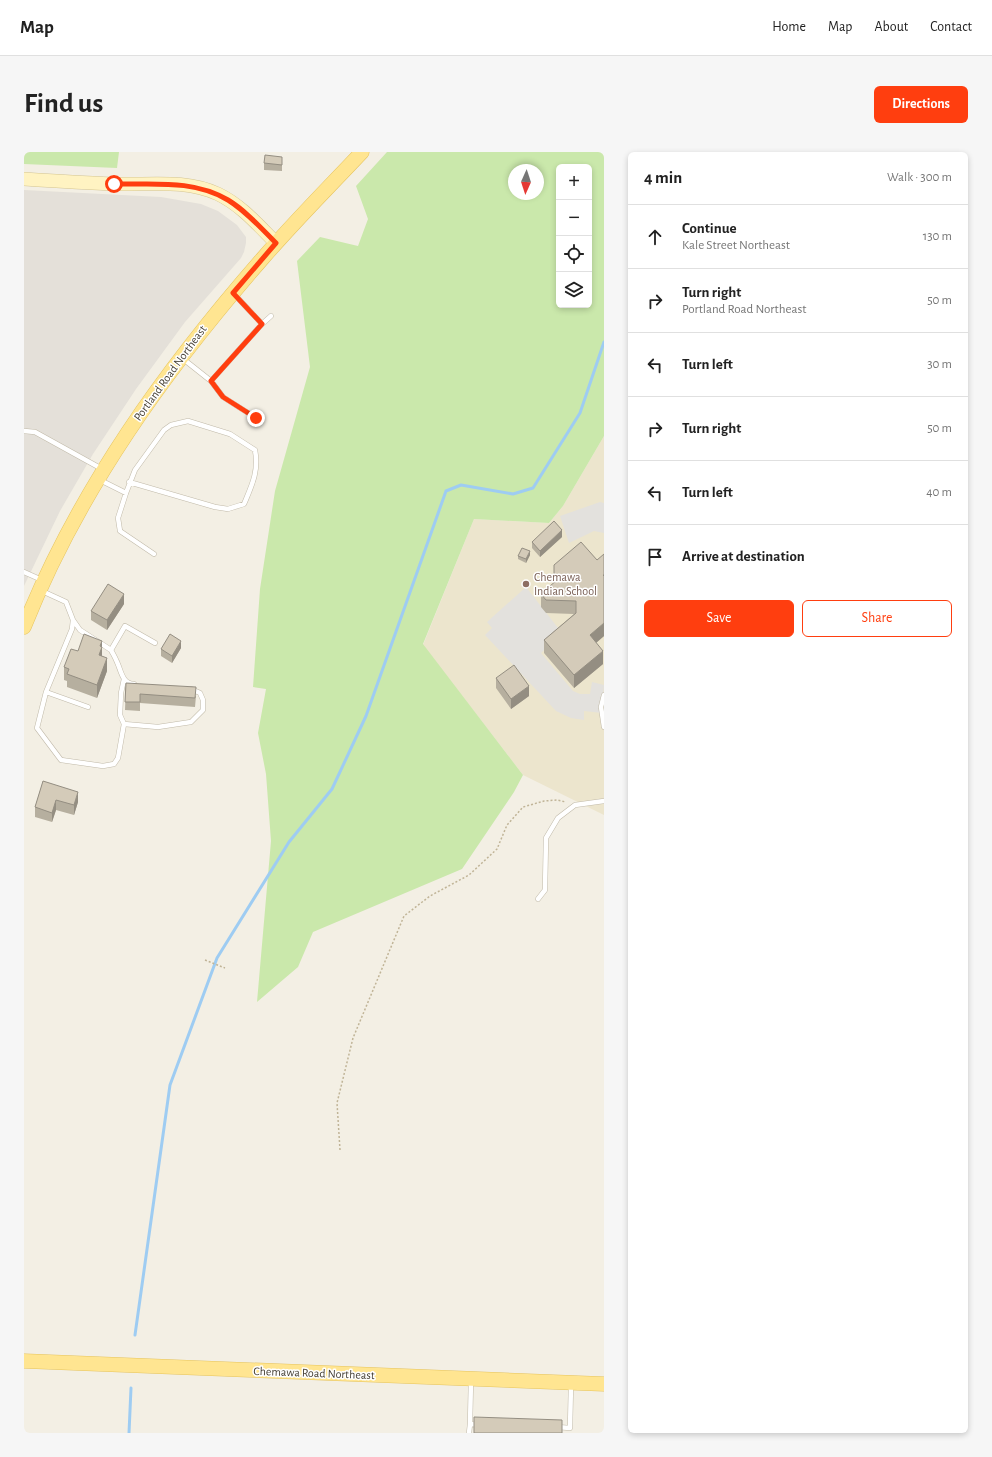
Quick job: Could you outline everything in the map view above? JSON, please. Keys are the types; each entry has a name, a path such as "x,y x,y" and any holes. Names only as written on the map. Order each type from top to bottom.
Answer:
{"main road":[{"name":"Portland Road Northeast","path":"24,627 42,585 70,530 101,475 148,401 181,357 233,293 276,243 362,152"},
{"name":"Chemawa Road Northeast","path":"24,1360 604,1384"}],"street":[{"path":"24,179 114,184 170,184 207,190 239,207 276,243"}],"lane":[{"path":"233,293 262,324"},
{"path":"211,381 271,316"},
{"path":"181,357 211,381 223,397 256,418"},
{"path":"130,482 215,507 228,509 244,504 254,480 257,462 255,450 230,434 188,421 171,425 164,430 134,470 126,493 118,518 120,531 154,554"},
{"path":"24,431 35,432 126,493"},
{"path":"24,572 66,602 73,620 80,630 111,650 124,679 131,684 139,685"},
{"path":"73,620 72,629 46,692 37,728 61,760 103,766 114,764 118,758 124,724 120,715 121,693 124,679"},
{"path":"111,650 125,626 155,643"},
{"path":"124,724 158,727 191,722 203,710 203,700 200,693 186,687"},
{"path":"46,692 88,707"},
{"path":"604,695 601,707 604,727"},
{"path":"538,899 545,890 546,838 558,818 575,805 604,801"},
{"path":"469,1433 471,1379"},
{"path":"555,1427 570,1428 571,1383"},
{"path":"470,1424 485,1425"}],"path":[{"path":"340,1150 337,1103 353,1038 404,916 430,896 469,875 497,849 507,825 523,807 544,801 558,800 575,805"},
{"path":"205,960 225,968"}],"shaded area":[{"path":"24,190 161,197 201,204 218,211 237,225 246,237 246,243 241,258 185,322 136,389 93,454 60,511 24,586"},
{"name":"Chemawa Indian School","path":"604,436 604,815 523,775 423,645 474,519 549,523 563,506"},
{"path":"600,502 604,503 604,533 594,531 569,543 560,516"},
{"path":"526,587 562,633 541,653 573,691 580,694 590,694 592,682 604,685 602,713 584,711 584,720 571,718 556,711 485,635 492,628 487,622"}],"green space":[{"path":"24,152 119,152 117,168 24,164"},
{"path":"387,152 604,152 604,436 563,506 549,523 474,519 423,644 523,775 514,792 462,869 313,932 298,967 257,1002 271,841 266,774 258,733 266,689 253,687 260,589 275,491 310,367 297,261 320,237 358,246 368,219 356,186"}],"building":[{"path":"265,155 282,157 282,165 264,163"},
{"path":"554,521 562,530 540,551 532,542"},
{"path":"581,542 597,560 604,554 604,623 590,635 603,651 574,675 544,640 576,613 576,601 546,600 541,594 558,579 554,574 554,565"},
{"path":"522,548 530,551 526,559 518,556"},
{"path":"108,584 124,594 107,620 91,611"},
{"path":"84,634 102,641 100,646 102,647 99,655 107,658 97,685 67,674 69,669 64,667 71,649 78,651"},
{"path":"170,634 181,641 172,656 161,649"},
{"path":"514,665 529,686 511,699 496,678"},
{"path":"126,683 196,687 195,698 140,694 140,702 125,702"},
{"path":"43,781 78,792 74,805 56,800 52,813 35,807"},
{"path":"474,1417 562,1420 562,1433 474,1433"}],"waterway":[{"path":"135,1335 170,1085 217,958 289,842 332,789 366,716 446,491 461,485 513,494 533,488 580,413 604,342"},
{"path":"129,1433 131,1388"}],"place":[{"name":"Chemawa Indian School","path":"526,584"}],"route":[{"path":"114,184 184,185 218,194 239,207 276,243 233,293 262,324 211,381 223,397 256,418"}]}
